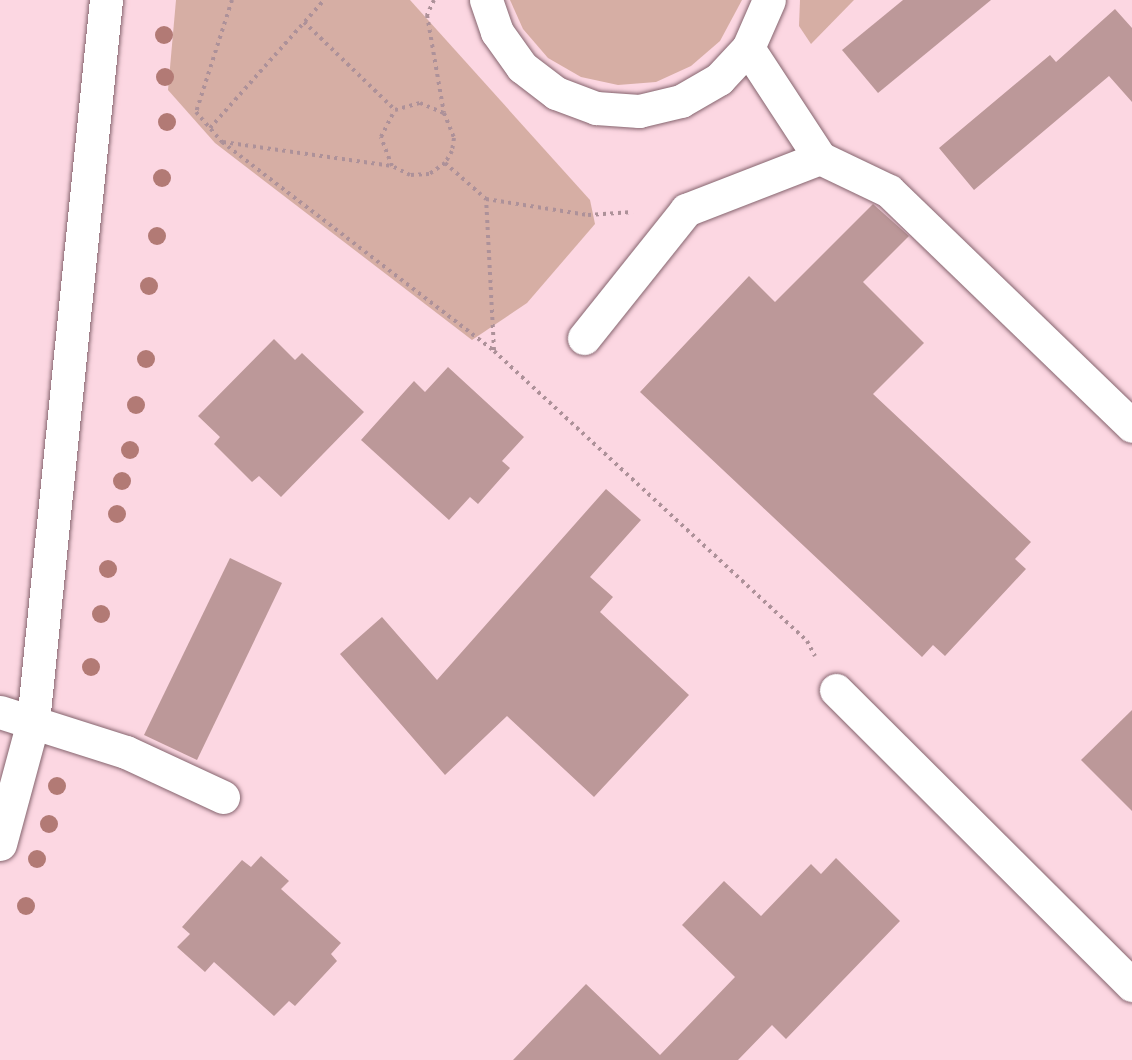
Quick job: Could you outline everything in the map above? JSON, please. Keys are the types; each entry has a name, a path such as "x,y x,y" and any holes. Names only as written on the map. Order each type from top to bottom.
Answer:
{"street":[{"path":"0,844 33,722 106,0"},
{"path":"486,0 497,32 522,67 556,93 596,108 639,111 681,101 719,79 748,48 769,0"},
{"path":"748,48 820,158 888,191 1132,426"},
{"path":"584,338 686,210 820,158"},
{"path":"836,690 1132,985"},
{"path":"0,712 126,752 223,797"}],"path":[{"path":"232,0 196,112 222,142 494,351 807,641 836,690"},
{"path":"210,128 324,0"},
{"path":"222,142 392,166 419,176 445,163 454,138 444,113 428,15 434,0"},
{"path":"304,22 395,110"},
{"path":"392,166 381,137 395,110 420,103 444,113"},
{"path":"445,163 486,199 588,214 686,210"},
{"path":"486,199 494,351"}],"shaded area":[{"path":"176,0 410,0 590,200 595,224 527,303 472,340 215,143 168,90"},
{"path":"510,0 742,0 720,41 691,66 656,82 618,85 581,77 548,58 523,29"},
{"path":"800,0 854,0 811,44 799,26"}],"building":[{"path":"903,0 991,0 878,93 842,50"},
{"path":"1115,9 1132,28 1132,102 1109,76 974,190 939,148 1050,55 1056,62"},
{"path":"873,204 909,236 863,282 924,343 873,394 1031,542 1015,559 1026,569 945,656 933,645 922,657 640,392 749,276 775,302"},
{"path":"274,339 295,360 302,353 364,412 281,497 259,476 252,482 214,444 220,437 198,416"},
{"path":"448,367 524,437 502,461 510,468 478,504 470,497 449,520 361,440 414,381 425,392"},
{"path":"606,489 641,520 590,577 613,597 600,612 689,695 594,797 507,716 445,775 340,654 382,617 437,680"},
{"path":"230,558 282,583 197,760 144,735"},
{"path":"1132,710 1132,811 1081,760"},
{"path":"261,856 289,881 281,889 341,943 331,954 337,961 295,1006 289,1001 274,1016 214,962 205,972 177,947 190,934 182,927 242,860 251,867"},
{"path":"836,858 900,921 786,1039 772,1025 738,1060 513,1060 586,984 660,1055 735,977 682,925 724,881 761,916 811,864 821,874"}]}
